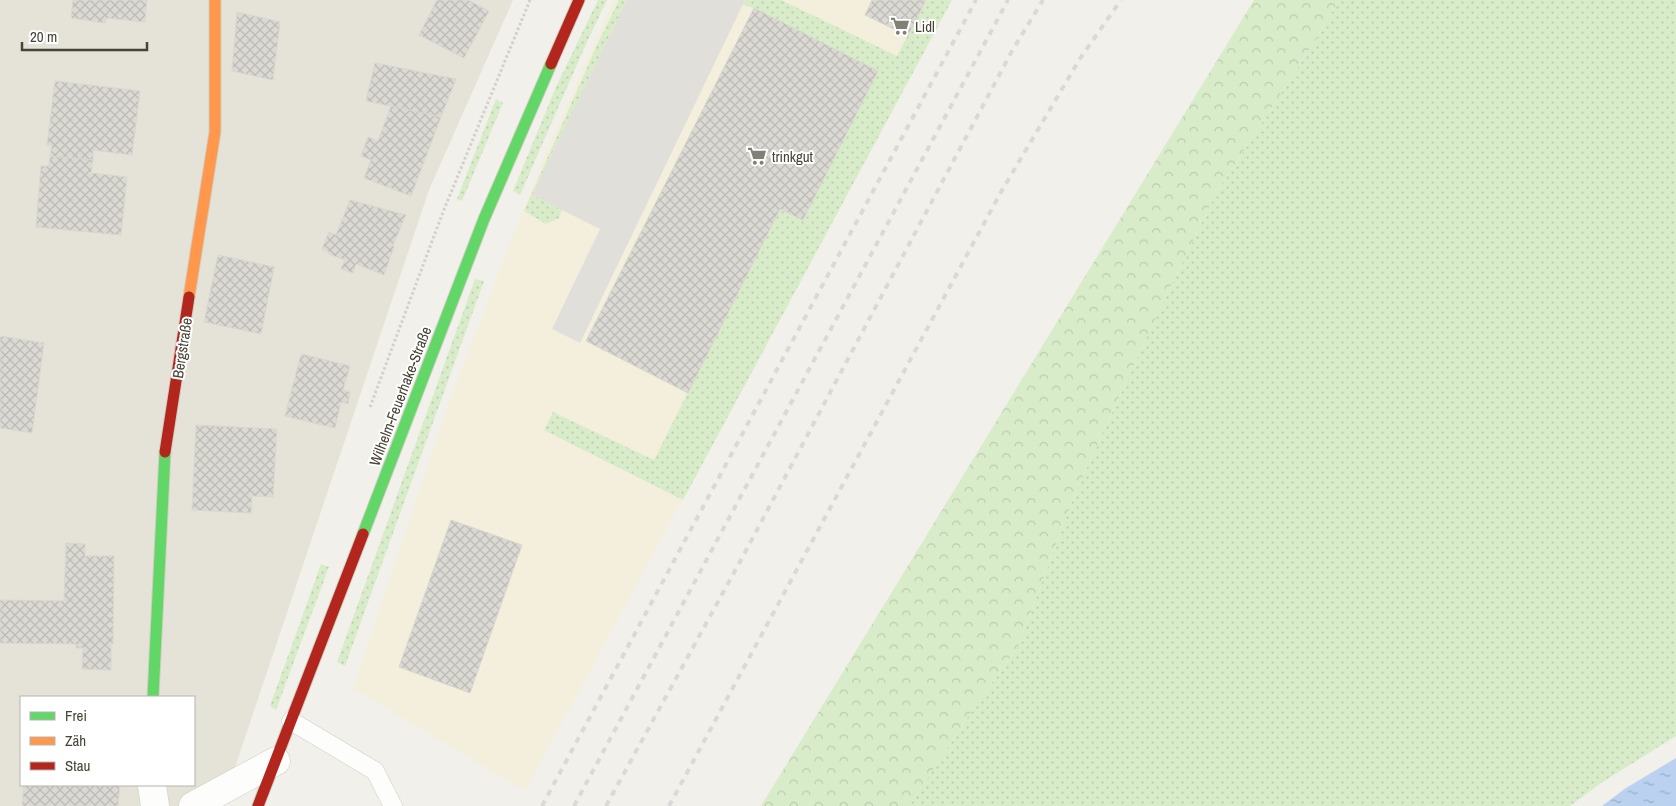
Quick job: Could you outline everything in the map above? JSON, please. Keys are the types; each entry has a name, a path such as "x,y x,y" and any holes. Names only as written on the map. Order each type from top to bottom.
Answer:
{"main road":[{"name":"Bergstraße","path":"153,696 165,453 215,132 215,0"},
{"name":"Wilhelm-Feuerhake-Straße","path":"258,806 484,219 579,0"}],"street":[{"path":"193,806 276,762"},
{"path":"152,786 155,806"}],"lane":[{"path":"291,721 375,771 393,806"}],"shaded area":[{"path":"0,0 513,0 429,190 222,806 0,806"},
{"path":"614,0 952,0 525,791 353,688 455,386 544,156"},
{"path":"627,0 745,0 580,343 552,329 600,229 532,195"}],"green space":[{"path":"598,0 607,0 520,195 513,191 556,87"},
{"path":"619,0 627,0 532,195 562,210 559,218 546,224 524,211 597,45"},
{"path":"745,0 781,0 897,56 926,0 952,0 683,500 544,430 553,412 654,460 780,209 803,220 878,71 754,8 743,5"},
{"path":"1254,0 1339,0 1313,44 1216,193 1156,317 1074,496 1018,647 973,709 909,806 761,806"},
{"path":"1339,0 1676,0 1676,736 1601,783 1570,806 909,806 973,709 1018,647 1074,496 1156,317 1216,193 1313,44"},
{"path":"496,99 503,103 462,201 457,199"},
{"path":"475,279 484,281 345,666 337,662"},
{"path":"321,564 329,567 276,710 270,706"}],"water":[{"path":"1676,758 1676,806 1602,806 1626,788"}],"building":[{"path":"73,0 147,0 145,22 106,18 105,23 71,18"},
{"path":"437,0 468,0 489,11 464,58 419,35"},
{"name":"Lidl","path":"872,0 926,0 908,36 865,15"},
{"name":"trinkgut","path":"754,8 878,71 803,220 780,209 688,393 586,341"},
{"path":"237,12 280,22 273,80 232,71"},
{"path":"375,63 456,79 441,117 366,101"},
{"path":"55,81 140,91 132,155 93,150 93,160 50,156 52,145 47,145"},
{"path":"391,106 441,117 411,196 364,178 371,160 361,156 368,137 378,141"},
{"path":"50,156 93,160 91,173 127,177 121,235 36,227 41,166 49,166"},
{"path":"350,200 406,215 393,245 394,247 384,275 356,264 353,273 341,269 345,260 322,249 329,232 336,235"},
{"path":"218,255 274,267 261,334 204,322"},
{"path":"0,336 44,343 32,433 0,428"},
{"path":"301,354 350,366 343,390 350,392 348,404 341,402 335,428 285,416"},
{"path":"196,425 277,429 273,497 252,496 251,513 192,510"},
{"path":"451,520 522,545 470,693 399,667"},
{"path":"66,543 85,544 85,556 114,556 111,670 82,669 83,648 76,648 76,644 0,643 0,600 64,601"},
{"path":"24,786 120,786 118,806 22,806"}],"railway":[{"path":"542,806 976,0"},
{"path":"574,806 1008,0"},
{"path":"606,806 742,558 1012,51 1043,0"},
{"path":"669,806 1001,192 1081,57 1121,0"}],"traffic: fast":[{"path":"363,534 484,219 551,64"},
{"path":"153,696 165,452"}],"traffic: slow":[{"path":"189,297 215,132 215,0"}],"traffic: jam":[{"path":"551,64 579,0"},
{"path":"165,452 189,297"},
{"path":"258,806 363,534"}],"place":[{"name":"Lidl","path":"900,26"},
{"name":"trinkgut","path":"757,156"}]}
